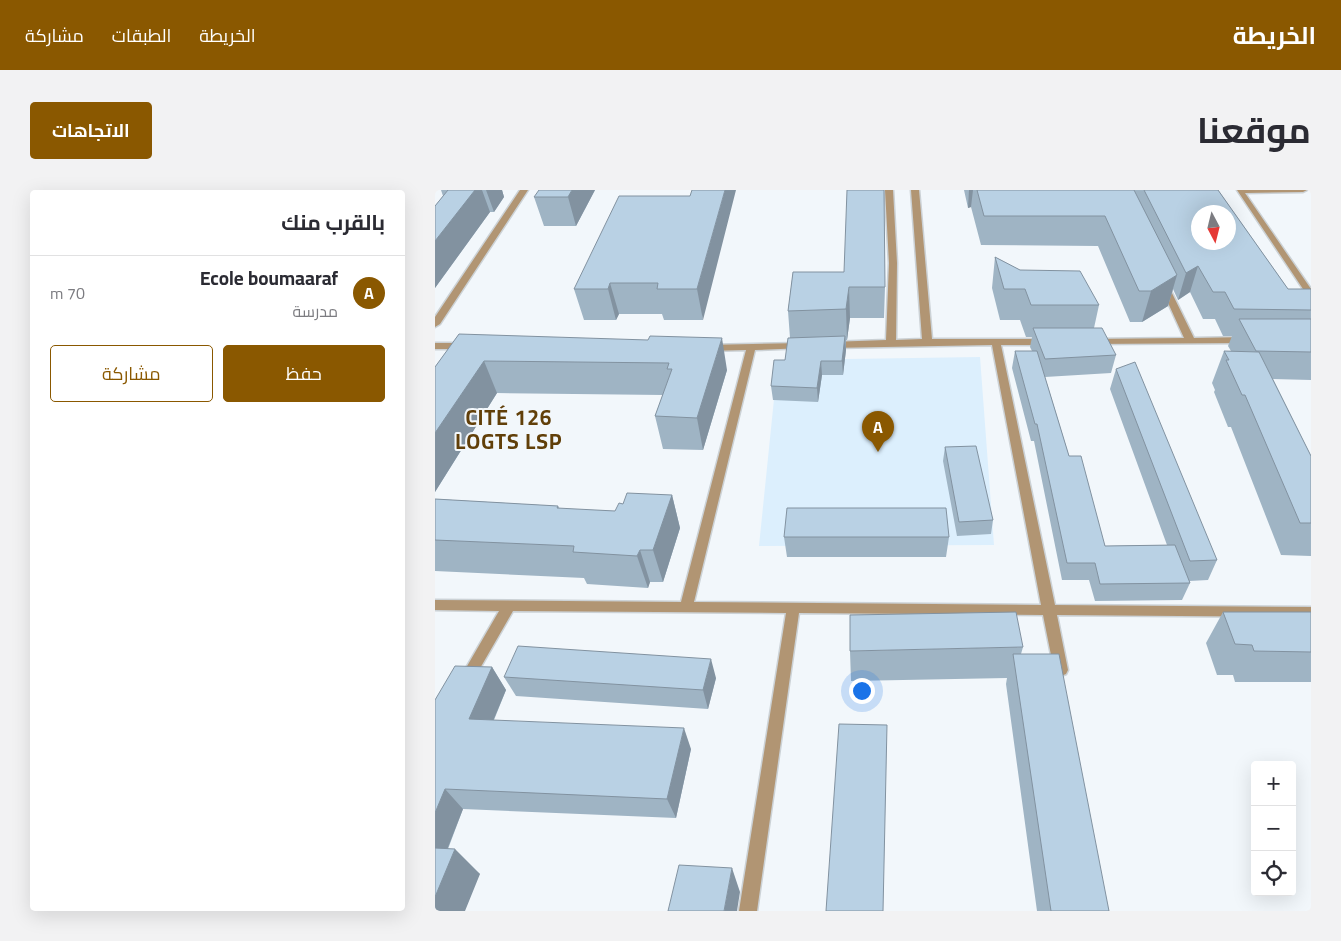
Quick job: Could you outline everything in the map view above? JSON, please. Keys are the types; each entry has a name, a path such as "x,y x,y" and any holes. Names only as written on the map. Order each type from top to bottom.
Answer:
{"street":[{"path":"435,324 524,190"},
{"path":"889,190 893,263 891,344"},
{"path":"915,190 927,342"},
{"path":"1303,190 1240,191 1311,295"},
{"path":"1161,278 1190,340"},
{"path":"1083,342 1255,340"},
{"path":"692,347 751,348 927,342 1054,342"},
{"path":"996,343 1064,688"},
{"path":"435,346 475,346"},
{"path":"686,607 751,348"},
{"path":"435,605 1311,612"},
{"path":"460,692 509,606"},
{"path":"748,911 793,608"}],"shaded area":[{"path":"980,357 994,545 759,546 778,360"}],"building":[{"path":"448,190 475,190 435,241 435,206"},
{"path":"539,190 572,190 568,197 534,197"},
{"path":"692,190 725,190 697,289 657,289 658,283 610,283 608,289 574,289 619,196 690,196"},
{"path":"847,190 884,190 885,287 849,287 846,309 788,311 793,272 844,272"},
{"path":"977,190 1134,190 1177,275 1151,291 1139,291 1105,216 984,216"},
{"path":"1144,190 1218,190 1229,205 1191,205 1191,250 1236,250 1236,215 1288,289 1311,289 1311,310 1234,309 1225,292 1213,292 1198,266 1186,273"},
{"path":"995,257 1020,270 1080,271 1099,305 1031,305 1025,289 1004,289"},
{"path":"1239,319 1311,319 1311,352 1256,351"},
{"path":"1033,328 1102,328 1116,355 1045,359"},
{"path":"459,334 648,340 650,336 722,338 697,418 655,416 672,369 667,369 669,363 484,361 435,433 435,367"},
{"path":"845,336 842,361 821,361 817,388 771,386 774,360 785,360 788,338"},
{"path":"1015,351 1037,351 1069,456 1081,456 1105,546 1175,545 1190,583 1100,584 1095,563 1067,563 1037,424 1035,424"},
{"path":"1224,351 1259,352 1311,456 1311,523 1300,523 1245,395 1242,395 1226,360 1229,360"},
{"path":"1135,362 1217,560 1190,561 1116,369"},
{"path":"976,446 993,520 959,522 945,447"},
{"path":"627,493 672,495 653,550 640,550 637,556 573,552 574,546 435,540 435,499 615,511 619,503 623,504"},
{"path":"787,508 946,508 949,537 784,537"},
{"path":"1016,612 1023,647 850,651 850,615"},
{"path":"1223,612 1311,612 1311,652 1254,651 1252,645 1235,644"},
{"path":"518,646 711,659 703,690 504,677"},
{"path":"1013,654 1059,654 1109,911 1051,911"},
{"path":"455,666 492,667 469,719 684,728 667,799 445,789 435,813 435,700"},
{"path":"839,724 887,725 883,911 826,911"},
{"path":"435,848 455,849 435,897"},
{"path":"679,865 732,868 724,911 668,911"}],"place":[{"name":"Ecole boumaaraf","path":"878,452"}],"district":[{"name":"CITÉ 126 LOGTS LSP","path":"509,430"}]}
